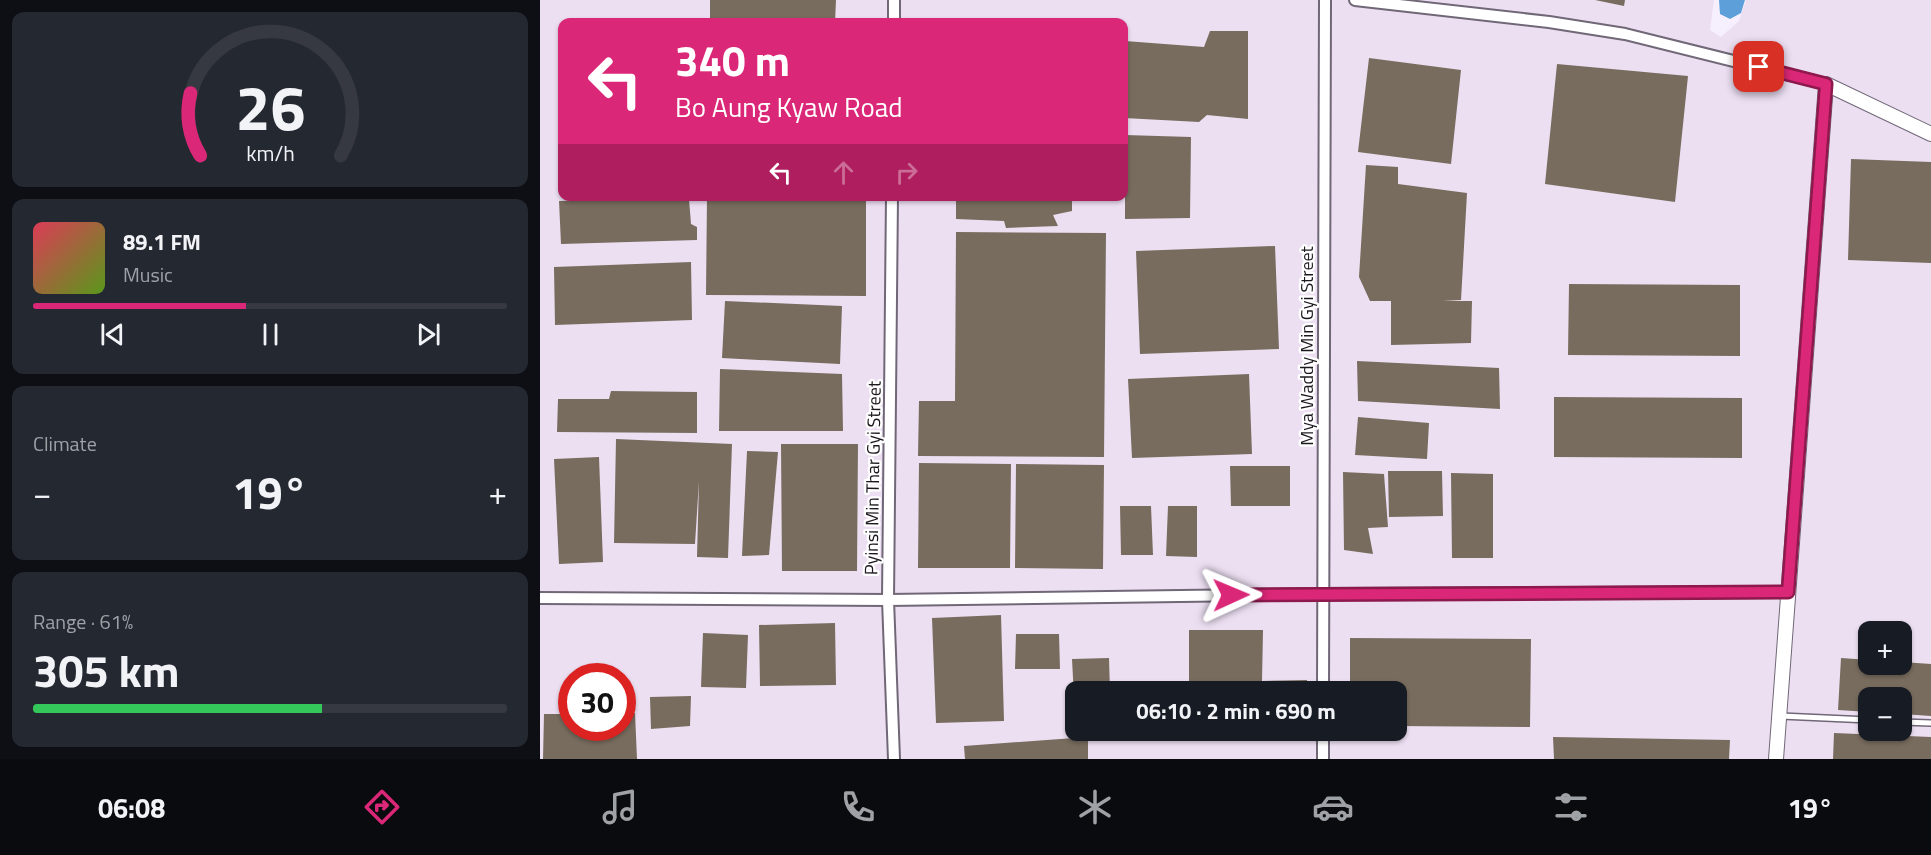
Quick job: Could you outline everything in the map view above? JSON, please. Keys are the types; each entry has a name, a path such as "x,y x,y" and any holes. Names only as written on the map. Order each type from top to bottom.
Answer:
{"street":[{"path":"894,0 894,18"},
{"name":"Mya Waddy Min Gyi Street","path":"1323,681 1325,0"},
{"path":"1355,0 1549,22 1625,34 1826,84 1931,134"},
{"path":"1776,759 1826,84"},
{"name":"Pyinsi Min Thar Gyi Street","path":"892,201 888,600 894,759"},
{"path":"540,597 888,600 1322,594 1788,592"},
{"path":"1323,741 1323,759"}],"lane":[{"path":"1779,716 1858,720"},
{"path":"1912,722 1931,723"}],"shaded area":[{"path":"540,0 1714,0 1710,30 1721,37 1739,21 1746,0 1931,0 1931,759 540,759"}],"water":[{"path":"1719,0 1745,0 1741,13 1730,19 1720,14"}],"building":[{"path":"710,0 836,0 835,18 710,18"},
{"path":"1595,0 1625,0 1624,6"},
{"path":"1210,31 1248,31 1248,119 1207,115 1199,122 1128,118 1128,41 1204,47"},
{"path":"1369,58 1461,70 1451,164 1358,152"},
{"path":"1557,64 1688,76 1675,202 1545,184"},
{"path":"1128,135 1191,137 1190,218 1125,219 1125,201 1128,201"},
{"path":"1851,159 1931,162 1931,263 1848,260"},
{"path":"1366,165 1398,167 1398,184 1467,193 1461,300 1443,301 1472,301 1471,343 1391,345 1391,301 1370,301 1359,277"},
{"path":"559,201 689,201 691,224 697,227 697,240 561,244"},
{"path":"707,201 866,201 866,296 706,295"},
{"path":"956,201 1072,201 1072,211 1053,215 1058,226 1006,228 1004,221 956,219"},
{"path":"956,232 1106,233 1104,457 918,456 919,401 955,401"},
{"path":"1275,246 1279,349 1140,354 1136,251"},
{"path":"691,262 692,320 555,325 554,267"},
{"path":"1569,284 1740,285 1740,356 1568,355"},
{"path":"725,301 842,306 840,364 722,358"},
{"path":"1357,361 1499,368 1500,409 1358,401"},
{"path":"720,369 842,374 843,431 719,431"},
{"path":"1249,374 1252,454 1132,458 1128,379"},
{"path":"611,391 697,392 697,433 557,432 558,399 609,399"},
{"path":"1554,397 1742,398 1742,458 1554,457"},
{"path":"1358,417 1429,423 1427,459 1355,455"},
{"path":"616,439 732,444 728,558 697,557 699,481 695,544 614,543"},
{"path":"781,444 858,444 857,571 782,571"},
{"path":"747,451 778,452 769,555 742,556"},
{"path":"599,457 603,562 559,564 554,459"},
{"path":"919,463 1011,464 1010,568 918,568"},
{"path":"1016,464 1104,465 1103,569 1015,568"},
{"path":"1230,466 1290,466 1290,506 1231,506"},
{"path":"1388,471 1442,471 1443,516 1389,517"},
{"path":"1343,472 1384,474 1388,527 1368,528 1373,554 1344,550"},
{"path":"1451,473 1493,474 1493,558 1452,558"},
{"path":"1120,506 1151,506 1153,555 1121,555"},
{"path":"1168,506 1197,506 1197,557 1166,556"},
{"path":"1001,615 1004,721 936,723 932,618"},
{"path":"835,623 836,685 760,686 759,625"},
{"path":"1189,630 1263,630 1262,681 1189,681"},
{"path":"703,633 748,635 746,688 701,687"},
{"path":"1016,634 1059,634 1060,669 1015,669"},
{"path":"1350,638 1531,639 1530,727 1407,726 1407,681 1350,681"},
{"path":"1109,658 1110,681 1073,681 1072,659"},
{"path":"1841,658 1858,659 1858,675 1912,675 1912,663 1931,664 1931,716 1912,715 1912,687 1858,687 1858,711 1838,710"},
{"path":"691,696 690,726 651,729 650,697"},
{"path":"544,714 558,714 558,741 636,741 636,736 637,759 543,759"},
{"path":"1834,733 1858,734 1858,741 1912,741 1912,736 1931,737 1931,759 1833,759"},
{"path":"1553,737 1730,740 1729,759 1554,759"},
{"path":"1065,739 1065,741 1088,741 1088,759 965,759 964,746"}],"route":[{"path":"1231,595 1788,592 1826,84 1759,67"}]}
